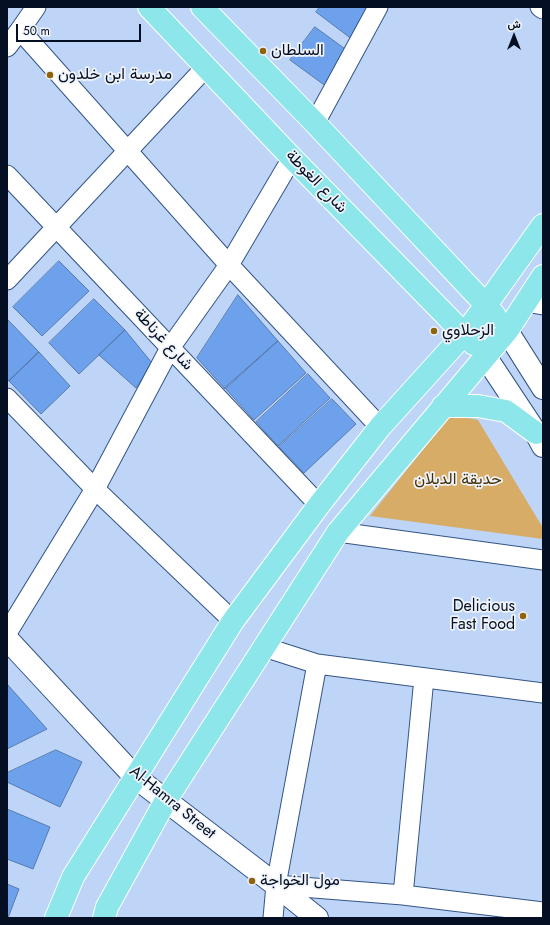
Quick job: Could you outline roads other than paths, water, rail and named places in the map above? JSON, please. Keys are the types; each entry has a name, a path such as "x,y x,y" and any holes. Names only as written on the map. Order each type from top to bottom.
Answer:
{"main road":[{"name":"شارع الغوطة","path":"149,7 292,158 485,356"},
{"path":"202,7 315,123 486,305 507,331 543,388"},
{"path":"56,918 73,877 233,621 380,427 464,333 486,305 543,225"},
{"path":"104,918 107,907 166,800 338,532 485,356 534,304 543,276"},
{"path":"485,356 539,440"},
{"path":"443,406 478,406 506,411 539,440"},
{"name":"Al-Hamra Street","path":"7,639 135,777 317,918"}],"street":[{"path":"7,47 36,7"},
{"path":"315,123 378,7"},
{"path":"20,30 229,265 380,427"},
{"path":"7,280 206,67"},
{"path":"7,632 95,489 170,348 229,265 292,158"},
{"name":"شارع غرناطة","path":"7,175 320,505"},
{"path":"7,398 95,489 233,621"},
{"path":"338,532 543,560"},
{"path":"264,647 316,664 543,694"},
{"path":"272,918 276,885 316,664"},
{"path":"403,895 424,678"},
{"path":"276,885 403,895 543,912"}],"place":[{"name":"السلطان","path":"263,51"},
{"name":"مدرسة ابن خلدون","path":"50,75"},
{"name":"الزحلاوي","path":"434,331"},
{"name":"Delicious Fast Food","path":"523,616"},
{"name":"مول الخواجة","path":"252,881"}],"park label":[{"name":"حديقة الدبلان","path":"458,480"}]}
